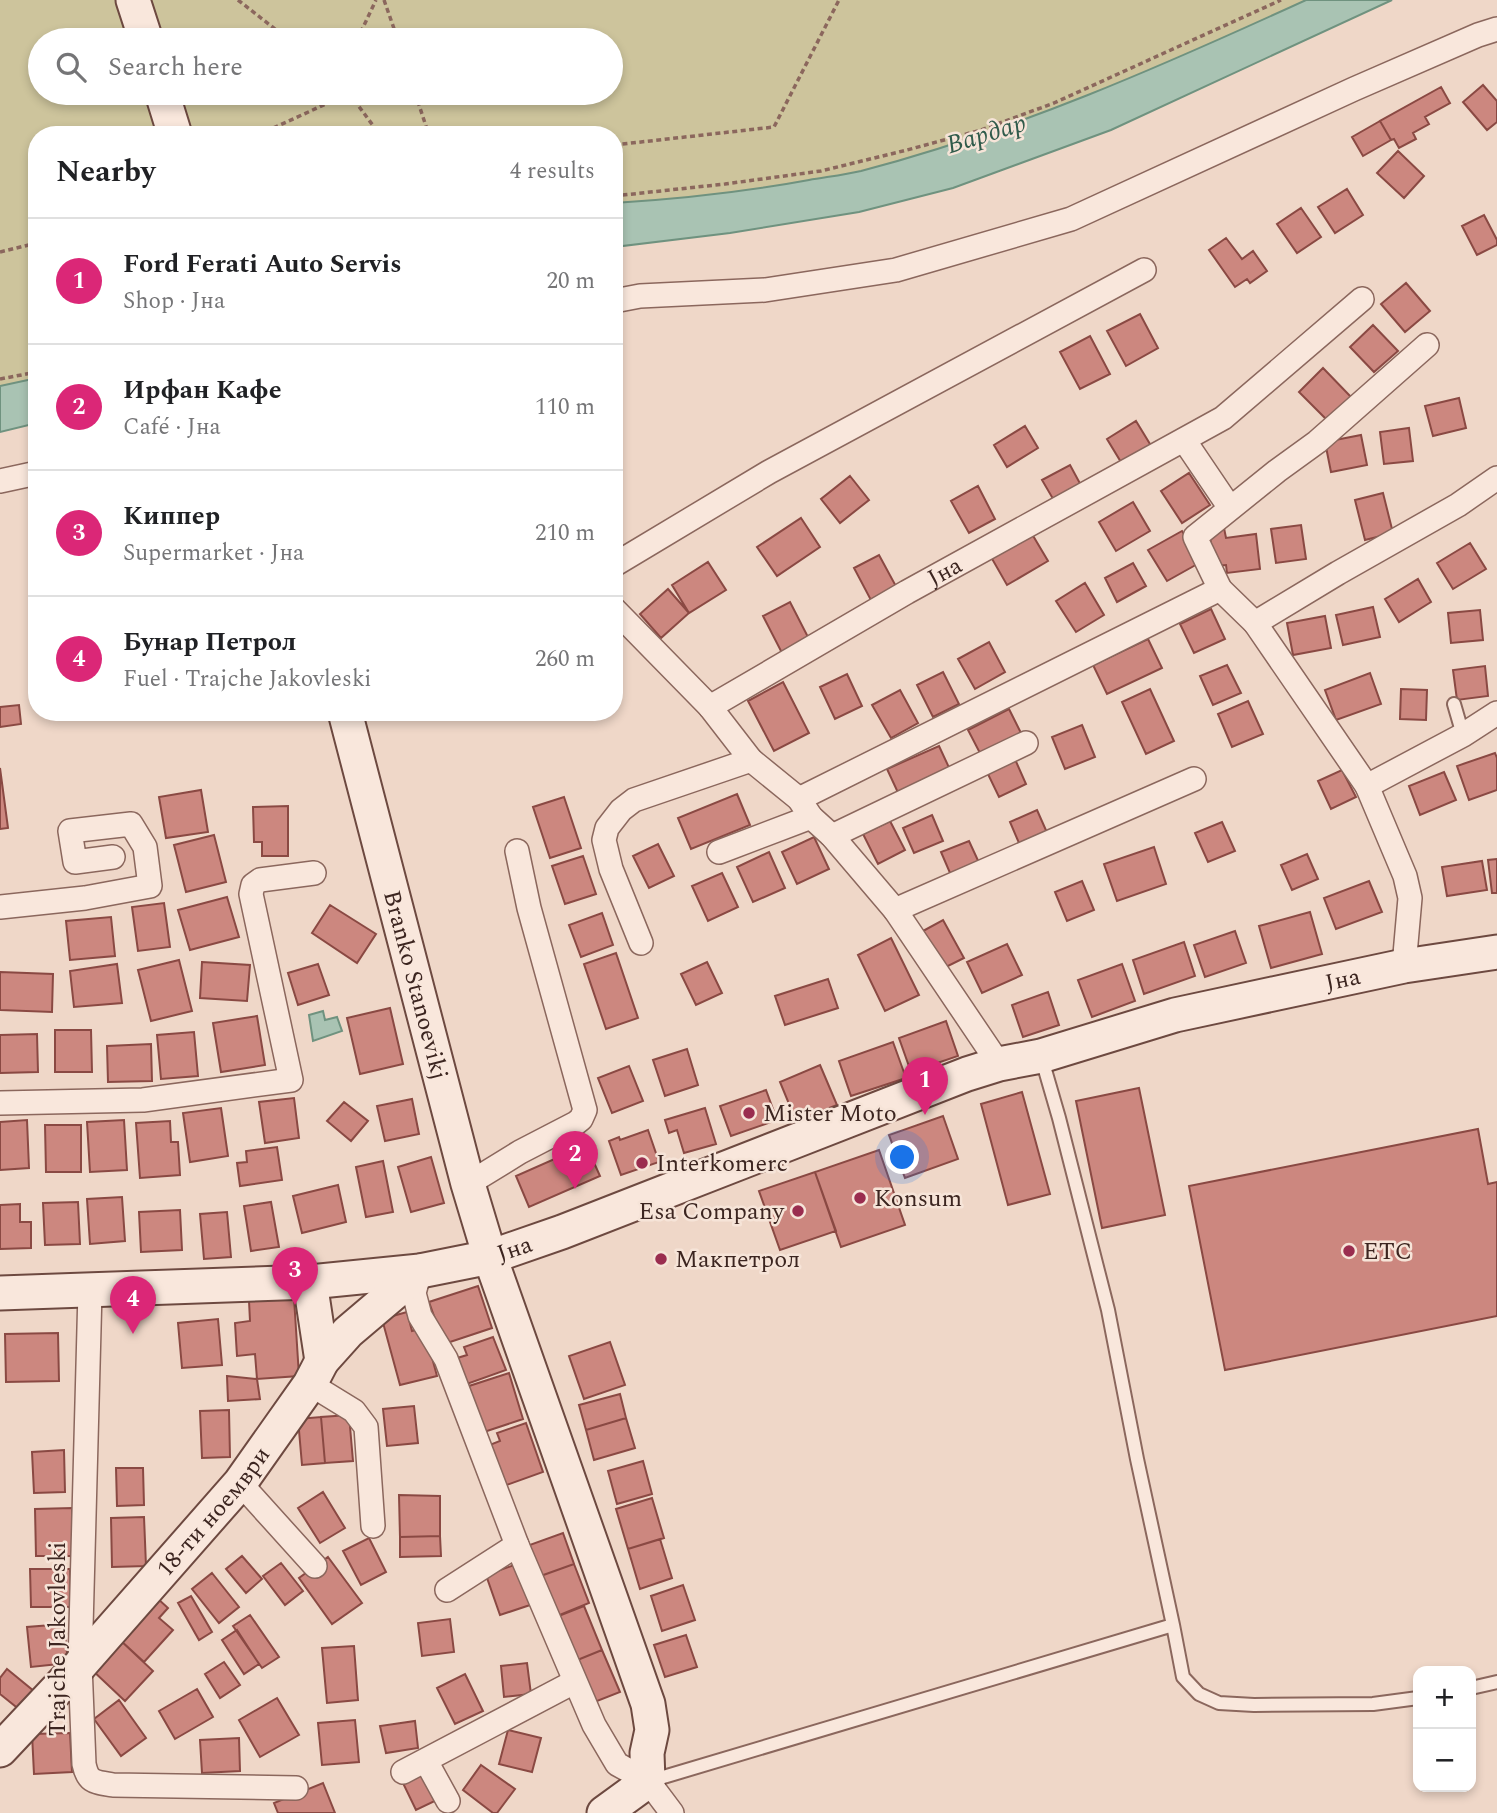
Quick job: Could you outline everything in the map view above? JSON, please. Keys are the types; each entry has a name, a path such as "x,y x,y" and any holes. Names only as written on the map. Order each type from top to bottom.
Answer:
{"street":[{"path":"133,0 141,28"},
{"path":"623,299 640,296 765,290 896,270 1072,219 1354,89 1478,34 1497,29"},
{"path":"165,105 171,126"},
{"path":"623,560 769,472 1144,270"},
{"name":"Јна","path":"710,707 930,579 1223,418 1362,299"},
{"path":"1404,966 1410,898 1405,876 1367,786 1255,624 1220,589 1195,537 1317,442 1427,345"},
{"path":"1184,440 1230,509"},
{"path":"0,481 28,475"},
{"path":"1255,624 1458,505 1497,478"},
{"path":"719,852 1220,589"},
{"path":"623,618 710,707 751,760 832,836 895,910 999,1064"},
{"path":"1367,786 1463,735 1497,713"},
{"name":"Branko Stanoevikj","path":"347,721 468,1184 490,1257 648,1704 652,1730 647,1753 648,1781"},
{"path":"832,836 1026,743"},
{"path":"641,943 611,869 604,840 607,828 621,810 634,800 751,760"},
{"path":"895,910 1194,779"},
{"path":"0,907 86,898 150,886 145,847 131,824 70,831 75,862 113,857"},
{"path":"468,1184 520,1152 576,1123 585,1110 529,908 517,851"},
{"path":"0,1103 144,1100 291,1080 251,894 253,885 260,880 314,873"},
{"name":"Јна","path":"0,1293 310,1282 421,1271 490,1257 562,1232 999,1064 1041,1056 1175,1015 1404,966 1497,952"},
{"path":"421,1271 414,1293 420,1316 446,1359 517,1545 574,1682 594,1725 617,1764 648,1781 672,1813"},
{"name":"18-ти ноември","path":"0,1750 80,1665 240,1483 316,1373 348,1332 421,1271"},
{"path":"310,1282 316,1373 366,1427 373,1526"},
{"name":"Trajche Jakovleski","path":"90,1291 80,1665 84,1764 87,1775 96,1783 113,1786 296,1788"},
{"path":"240,1483 315,1566"},
{"path":"447,1590 517,1545"},
{"path":"403,1772 574,1682"},
{"path":"426,1760 448,1801"},
{"path":"604,1813 648,1781"}],"lane":[{"path":"1454,704 1463,735"},
{"path":"1041,1056 1108,1310 1183,1677 1199,1694 1219,1703 1373,1704 1413,1699"},
{"path":"648,1781 1173,1625"},
{"path":"1476,1687 1497,1682"}],"path":[{"path":"238,0 274,28"},
{"path":"363,28 376,0"},
{"path":"384,0 394,28"},
{"path":"623,144 774,127 839,0"},
{"path":"623,195 821,171 981,130 1054,103 1281,0"},
{"path":"278,126 324,105"},
{"path":"358,105 373,126"},
{"path":"419,105 426,126"},
{"path":"0,251 28,245"},
{"path":"0,379 28,374"}],"shaded area":[{"path":"0,0 1306,0 1087,95 975,137 848,174 688,197 623,202 623,126 28,126 28,380 0,386"},
{"path":"1306,0 1392,0 1111,130 953,188 859,212 730,233 623,246 623,202 712,194 855,172 918,155 1032,117 1197,49"},
{"path":"28,380 28,425 0,432 0,386"},
{"path":"323,1011 325,1020 337,1017 342,1031 313,1041 309,1015"}],"building":[{"path":"1483,85 1497,101 1497,122 1487,130 1463,102"},
{"path":"1441,87 1450,103 1425,117 1429,124 1413,133 1416,139 1399,148 1380,121"},
{"path":"1380,121 1391,140 1363,156 1352,137"},
{"path":"1398,151 1424,176 1404,198 1377,173"},
{"path":"1347,189 1363,215 1335,233 1318,207"},
{"path":"1301,208 1321,237 1297,253 1277,224"},
{"path":"1484,215 1497,245 1477,255 1462,226"},
{"path":"1226,238 1242,259 1253,251 1267,271 1250,283 1247,279 1235,287 1209,250"},
{"path":"1406,283 1430,311 1405,332 1381,304"},
{"path":"1140,314 1158,348 1126,366 1107,331"},
{"path":"1373,325 1398,351 1374,372 1350,347"},
{"path":"1090,336 1110,374 1080,389 1060,352"},
{"path":"1323,368 1352,398 1328,421 1299,392"},
{"path":"1459,398 1466,428 1433,436 1425,406"},
{"path":"1136,421 1153,449 1124,467 1107,439"},
{"path":"1025,426 1038,448 1007,467 994,445"},
{"path":"1409,428 1413,461 1384,464 1380,432"},
{"path":"1361,435 1367,465 1331,472 1325,442"},
{"path":"1070,465 1083,489 1056,504 1042,480"},
{"path":"1189,473 1210,505 1182,523 1161,491"},
{"path":"850,476 869,500 840,523 821,499"},
{"path":"978,486 995,519 969,533 951,501"},
{"path":"1383,493 1393,533 1365,540 1355,500"},
{"path":"1133,502 1150,531 1116,551 1099,522"},
{"path":"801,518 820,547 777,576 757,547"},
{"path":"1301,525 1306,559 1276,563 1271,529"},
{"path":"1224,528 1226,538 1256,534 1260,569 1227,573 1226,565 1214,566 1209,530"},
{"path":"1182,531 1201,562 1167,581 1148,550"},
{"path":"1032,534 1048,561 1007,585 991,557"},
{"path":"1470,543 1486,569 1453,589 1437,563"},
{"path":"879,555 898,590 873,604 854,568"},
{"path":"708,562 726,590 689,613 672,585"},
{"path":"1133,563 1146,586 1117,602 1105,578"},
{"path":"1418,579 1431,602 1399,622 1385,599"},
{"path":"1085,583 1104,615 1076,632 1056,601"},
{"path":"668,589 689,613 661,638 640,614"},
{"path":"790,602 809,639 782,653 763,616"},
{"path":"1373,607 1380,637 1343,645 1336,615"},
{"path":"1211,609 1225,639 1194,653 1180,624"},
{"path":"1480,610 1483,640 1451,643 1448,613"},
{"path":"1325,616 1331,648 1293,655 1287,623"},
{"path":"1148,639 1162,668 1107,694 1093,665"},
{"path":"989,642 1005,672 975,689 958,659"},
{"path":"1227,665 1241,693 1213,705 1200,676"},
{"path":"1485,666 1488,696 1457,700 1453,670"},
{"path":"943,672 959,704 933,717 917,685"},
{"path":"1370,673 1381,704 1336,720 1325,690"},
{"path":"847,674 862,706 835,719 820,687"},
{"path":"783,682 809,733 774,751 748,701"},
{"path":"1150,689 1174,741 1146,754 1122,702"},
{"path":"1401,689 1427,690 1426,720 1400,719"},
{"path":"900,690 918,723 891,738 872,705"},
{"path":"1248,701 1263,734 1232,747 1218,714"},
{"path":"19,705 21,724 0,727 0,707"},
{"path":"1009,709 1023,737 982,757 968,730"},
{"path":"1082,725 1095,757 1065,769 1052,737"},
{"path":"939,746 952,774 900,797 887,769"},
{"path":"1495,753 1497,790 1469,800 1457,766"},
{"path":"1014,757 1026,784 999,797 986,770"},
{"path":"0,768 8,828 0,829"},
{"path":"1342,770 1356,797 1331,809 1318,781"},
{"path":"1444,772 1456,800 1420,815 1409,786"},
{"path":"201,790 208,832 166,838 159,797"},
{"path":"737,794 750,825 691,849 678,818"},
{"path":"564,797 581,848 550,858 533,807"},
{"path":"288,806 288,856 262,856 262,842 254,842 253,807"},
{"path":"1037,810 1049,837 1022,850 1010,822"},
{"path":"932,815 943,841 914,853 903,828"},
{"path":"890,821 905,850 878,864 863,834"},
{"path":"1222,822 1235,851 1208,862 1195,833"},
{"path":"214,835 226,882 186,892 174,845"},
{"path":"814,837 829,869 797,884 782,852"},
{"path":"969,841 981,867 953,880 941,852"},
{"path":"658,844 674,876 649,888 633,856"},
{"path":"1154,847 1166,884 1117,901 1104,864"},
{"path":"769,852 785,888 753,902 737,867"},
{"path":"1307,854 1318,879 1292,890 1281,865"},
{"path":"583,856 596,894 565,904 552,866"},
{"path":"1497,859 1497,893 1492,893 1488,860"},
{"path":"1482,861 1487,890 1447,896 1442,867"},
{"path":"722,873 738,907 708,921 692,886"},
{"path":"1082,881 1094,910 1067,921 1055,892"},
{"path":"1369,881 1382,912 1336,929 1324,898"},
{"path":"227,897 239,937 190,950 178,910"},
{"path":"164,903 170,947 138,951 132,907"},
{"path":"330,905 376,934 357,963 312,933"},
{"path":"1310,912 1322,954 1271,968 1259,926"},
{"path":"602,913 613,945 581,957 569,925"},
{"path":"111,917 115,956 70,960 66,921"},
{"path":"943,920 964,958 944,968 923,931"},
{"path":"1235,931 1246,963 1205,977 1194,945"},
{"path":"891,938 919,995 885,1011 858,955"},
{"path":"1184,942 1195,976 1144,994 1133,960"},
{"path":"1007,944 1022,975 982,993 967,962"},
{"path":"616,953 638,1018 606,1029 584,964"},
{"path":"179,960 192,1011 151,1021 138,970"},
{"path":"202,962 250,965 247,1001 200,998"},
{"path":"707,962 722,993 696,1005 681,974"},
{"path":"117,964 122,1003 74,1007 70,971"},
{"path":"318,964 329,995 298,1005 288,973"},
{"path":"1122,964 1135,1001 1092,1017 1078,980"},
{"path":"0,972 53,974 52,1012 0,1010"},
{"path":"828,979 838,1008 785,1025 775,996"},
{"path":"1048,992 1059,1025 1023,1037 1012,1005"},
{"path":"390,1008 403,1064 360,1074 347,1018"},
{"path":"257,1016 265,1065 221,1072 213,1023"},
{"path":"946,1021 958,1056 911,1072 899,1038"},
{"path":"55,1030 91,1030 92,1072 55,1072"},
{"path":"194,1032 198,1076 161,1079 157,1035"},
{"path":"37,1034 38,1072 0,1073 0,1035"},
{"path":"893,1042 906,1078 851,1096 839,1061"},
{"path":"151,1044 152,1081 108,1082 107,1046"},
{"path":"687,1049 698,1085 665,1096 653,1060"},
{"path":"820,1065 837,1105 796,1121 780,1082"},
{"path":"629,1066 643,1101 612,1113 598,1078"},
{"path":"1139,1088 1165,1215 1102,1228 1076,1101"},
{"name":"Mister Moto","path":"766,1090 777,1120 731,1136 720,1106"},
{"path":"1022,1092 1050,1194 1008,1205 981,1104"},
{"path":"294,1098 299,1138 265,1143 259,1102"},
{"path":"412,1099 419,1134 385,1141 377,1106"},
{"path":"344,1102 368,1121 351,1141 327,1121"},
{"path":"221,1108 228,1156 190,1162 183,1113"},
{"path":"705,1108 716,1144 684,1153 677,1130 669,1133 665,1120"},
{"path":"943,1116 958,1159 905,1178 889,1135"},
{"path":"27,1120 29,1168 0,1170 0,1122"},
{"path":"124,1120 127,1170 90,1172 87,1122"},
{"path":"170,1121 171,1142 178,1142 180,1175 140,1178 136,1123"},
{"path":"45,1125 81,1125 81,1172 46,1172"},
{"name":"ETC","path":"1478,1129 1488,1184 1497,1182 1497,1316 1225,1370 1189,1186"},
{"path":"648,1130 659,1162 621,1175 609,1141"},
{"path":"586,1145 600,1176 529,1207 516,1176"},
{"path":"277,1147 282,1180 240,1186 237,1163 247,1162 246,1151"},
{"name":"Konsum","path":"879,1150 905,1225 841,1247 815,1172"},
{"path":"431,1157 444,1203 411,1212 398,1167"},
{"path":"383,1161 393,1212 366,1217 356,1167"},
{"name":"Esa Company","path":"815,1172 836,1231 780,1250 759,1191"},
{"path":"338,1185 346,1222 302,1233 293,1196"},
{"path":"122,1197 125,1241 90,1244 87,1199"},
{"path":"78,1202 80,1244 45,1245 43,1203"},
{"path":"271,1202 279,1247 251,1251 244,1206"},
{"path":"20,1204 20,1222 31,1222 31,1248 0,1249 0,1205"},
{"path":"180,1210 182,1250 141,1252 139,1212"},
{"path":"227,1212 231,1257 204,1259 200,1214"},
{"path":"478,1286 492,1328 444,1344 429,1302"},
{"path":"294,1298 299,1376 257,1379 255,1354 237,1356 235,1323 250,1321 249,1301"},
{"path":"407,1312 412,1331 424,1328 437,1376 400,1385 382,1319"},
{"path":"218,1319 222,1365 182,1368 178,1323"},
{"path":"58,1333 59,1381 6,1382 5,1334"},
{"path":"493,1337 506,1370 464,1385 454,1359 467,1355 464,1347"},
{"path":"610,1342 625,1385 584,1399 569,1356"},
{"path":"509,1373 523,1419 481,1433 466,1387"},
{"path":"227,1376 257,1379 260,1399 228,1401"},
{"path":"620,1394 626,1418 586,1430 579,1405"},
{"path":"414,1406 418,1443 387,1446 383,1409"},
{"path":"229,1410 230,1457 202,1458 200,1411"},
{"path":"349,1415 353,1461 325,1463 321,1417"},
{"path":"321,1417 325,1463 302,1465 298,1419"},
{"path":"626,1418 635,1448 594,1460 586,1430"},
{"path":"526,1423 543,1472 501,1487 487,1446 500,1441 497,1433"},
{"path":"64,1450 65,1492 34,1493 32,1452"},
{"path":"643,1461 652,1494 617,1504 608,1471"},
{"path":"116,1468 143,1468 144,1505 117,1506"},
{"path":"323,1492 345,1528 320,1543 298,1508"},
{"path":"399,1495 440,1496 440,1536 400,1537"},
{"path":"652,1498 664,1538 628,1549 616,1509"},
{"path":"72,1508 73,1556 36,1556 35,1509"},
{"path":"144,1517 146,1566 112,1567 111,1518"},
{"path":"563,1533 574,1564 535,1578 524,1547"},
{"path":"440,1536 441,1556 400,1557 400,1537"},
{"path":"369,1538 386,1572 361,1585 343,1551"},
{"path":"660,1539 672,1578 640,1589 628,1549"},
{"path":"242,1556 262,1579 246,1593 226,1569"},
{"path":"328,1557 362,1603 332,1624 299,1578"},
{"path":"281,1563 303,1591 285,1605 263,1576"},
{"path":"517,1564 530,1605 500,1615 486,1575"},
{"path":"574,1564 589,1603 550,1619 535,1578"},
{"path":"30,1569 70,1569 71,1607 31,1607"},
{"path":"212,1573 239,1607 219,1623 192,1589"},
{"path":"683,1585 695,1620 662,1631 651,1596"},
{"path":"191,1596 212,1632 199,1640 178,1603"},
{"path":"157,1598 168,1608 159,1618 173,1630 144,1662 119,1639"},
{"path":"584,1606 602,1650 575,1661 556,1617"},
{"path":"250,1615 279,1657 262,1668 233,1626"},
{"path":"450,1619 454,1652 422,1656 418,1623"},
{"path":"64,1624 68,1663 31,1667 27,1627"},
{"path":"237,1630 259,1664 244,1674 222,1640"},
{"path":"686,1635 697,1667 665,1677 654,1645"},
{"path":"119,1639 153,1671 125,1701 91,1669"},
{"path":"354,1646 358,1700 327,1703 322,1648"},
{"path":"602,1650 620,1692 592,1703 575,1661"},
{"path":"224,1662 240,1685 220,1698 205,1674"},
{"path":"527,1663 531,1694 504,1697 501,1666"},
{"path":"7,1669 35,1692 20,1710 0,1694 0,1678"},
{"path":"465,1674 483,1711 455,1724 437,1688"},
{"path":"197,1689 213,1717 175,1739 159,1711"},
{"path":"277,1698 299,1735 260,1757 239,1720"},
{"path":"119,1700 146,1738 121,1756 94,1719"},
{"path":"355,1720 359,1762 322,1765 318,1723"},
{"path":"415,1721 418,1748 386,1753 380,1726"},
{"path":"508,1730 541,1738 532,1772 499,1764"},
{"path":"70,1733 72,1772 34,1774 32,1734"},
{"path":"239,1738 240,1771 202,1773 200,1740"},
{"path":"481,1765 515,1789 497,1813 493,1813 463,1790"},
{"path":"426,1766 441,1798 416,1810 401,1779"},
{"path":"323,1783 335,1813 278,1813 274,1803"}],"place":[{"name":"Mister Moto","path":"749,1113"},
{"name":"Ford Ferati Auto Servis","path":"925,1115"},
{"name":"Interkomerc","path":"642,1163"},
{"name":"Ирфан Кафе","path":"575,1189"},
{"name":"Konsum","path":"860,1198"},
{"name":"Esa Company","path":"798,1211"},
{"name":"ETC","path":"1349,1251"},
{"name":"Макпетрол","path":"661,1259"},
{"name":"Киппер","path":"295,1305"},
{"name":"Бунар Петрол","path":"133,1334"}],"water label":[{"name":"Вардар","path":"986,133"}]}
